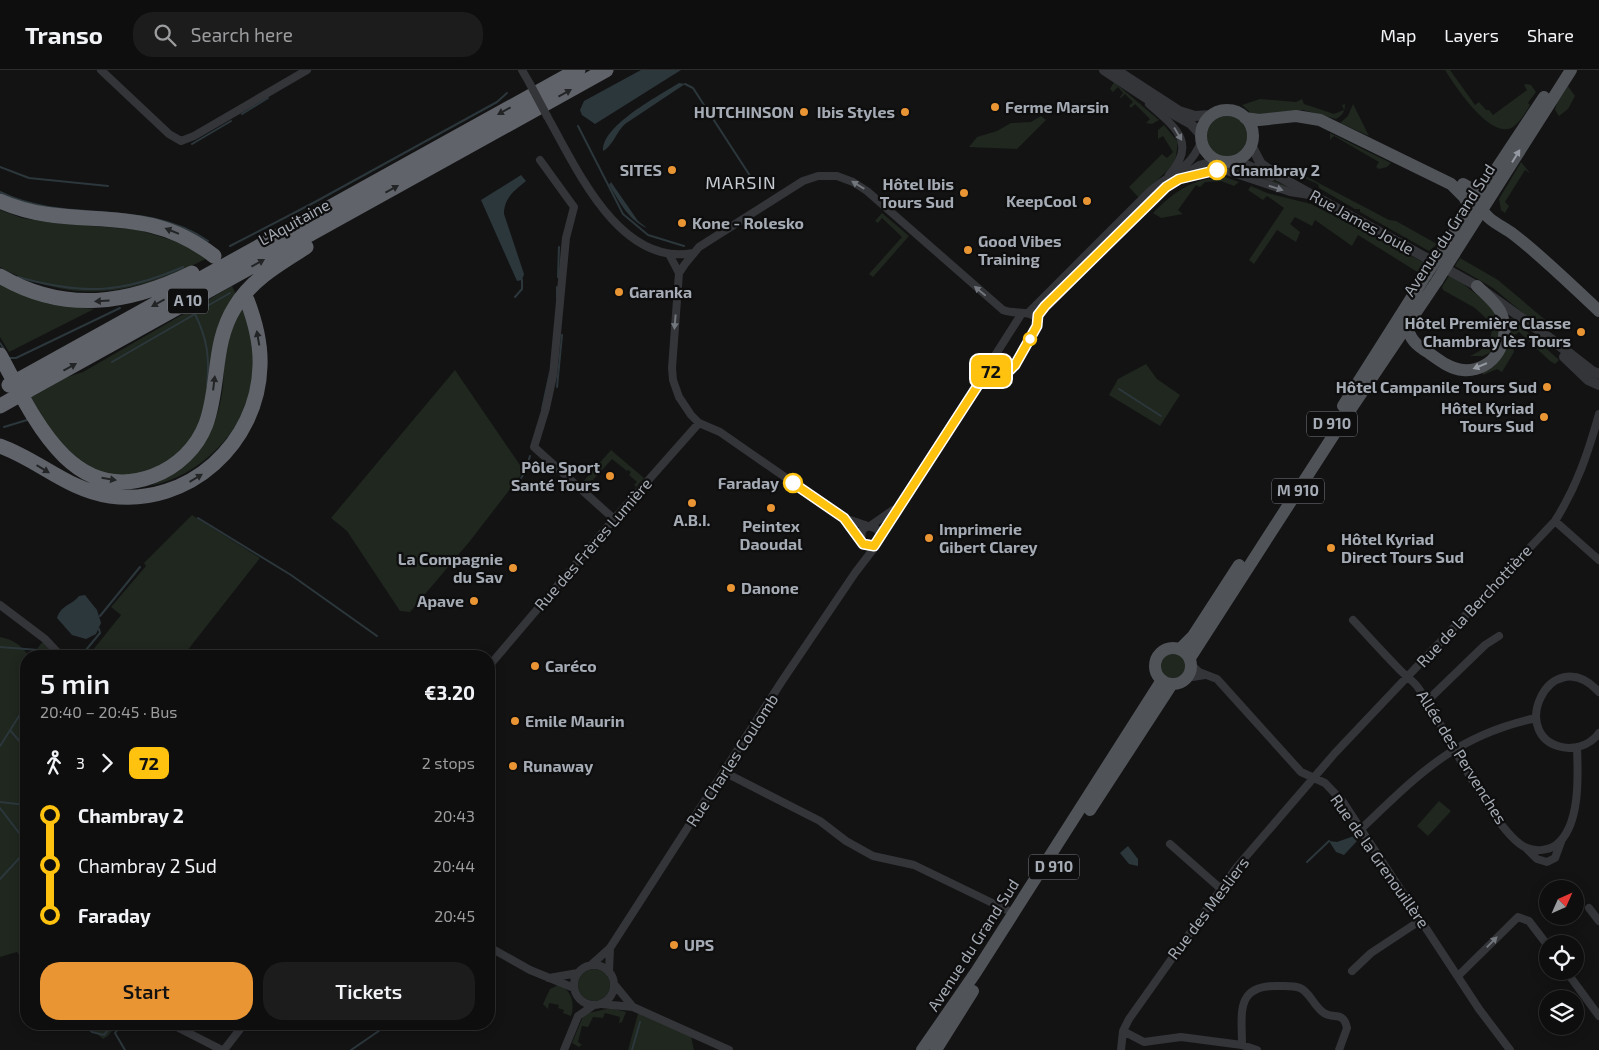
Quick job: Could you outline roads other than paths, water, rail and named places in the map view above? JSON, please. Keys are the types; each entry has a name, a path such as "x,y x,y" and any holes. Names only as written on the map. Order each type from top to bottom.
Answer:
{"highway":[{"name":"L'Aquitaine","path":"0,406 15,388 246,254 578,70"},
{"name":"L'Aquitaine","path":"15,388 349,212 606,70"},
{"path":"0,201 38,213 153,224 189,238 214,256"},
{"path":"0,355 46,436 78,468 99,477 124,481 138,480 162,472 188,453 205,426 211,405 222,337 230,315 239,301 264,274 306,247 349,212"},
{"path":"0,276 32,291 55,298 84,301 108,300 136,295 161,287 235,252 246,254"},
{"path":"0,446 19,454 79,488 111,496 155,494 178,487 197,478 214,465 232,446 247,422 255,402 259,379 260,349 242,291"}],"main road":[{"name":"Avenue du Grand Sud","path":"1485,195 1492,173 1562,70"},
{"name":"Avenue du Grand Sud","path":"1449,251 1466,236 1485,195 1571,70"},
{"path":"1271,119 1242,157 1235,160 1217,160 1210,156 1201,138 1205,120 1211,115 1228,110 1245,118 1271,119 1296,116 1320,120 1457,184 1485,195 1496,211 1599,304"},
{"path":"1245,118 1250,124 1252,142"},
{"path":"1457,184 1492,173"},
{"path":"1457,184 1464,197 1476,212 1507,230 1599,311"},
{"name":"Avenue du Grand Sud","path":"1180,649 1193,636 1476,212"},
{"path":"1466,236 1476,227 1483,226 1507,230"},
{"name":"Avenue du Grand Sud","path":"1191,661 1407,324 1431,278"},
{"path":"1407,324 1412,341 1447,365 1462,370 1483,366 1498,352 1505,330 1503,318 1497,306 1477,286"},
{"path":"1169,648 1180,649 1191,661 1186,678 1167,682 1155,667 1157,657 1169,648"},
{"name":"Avenue du Grand Sud","path":"922,1050 1167,682"},
{"name":"Avenue du Grand Sud","path":"936,1050 1167,682"}],"street":[{"path":"102,70 169,134 176,139 185,140 307,70"},
{"path":"522,70 589,189 609,218 640,242 670,256 693,253"},
{"path":"1104,70 1191,124 1201,138"},
{"path":"1116,70 1180,111 1195,116 1211,115"},
{"path":"1131,88 1181,136 1184,147 1183,156 1166,177"},
{"name":"Rue Charles Coulomb","path":"591,965 610,948 874,546 984,376 991,360 997,355 1025,313 1166,177 1190,162 1201,138"},
{"name":"Rue James Joule","path":"1252,142 1261,164 1280,177 1318,196 1477,286 1592,372 1599,374"},
{"path":"540,160 574,207 566,238 553,376 534,448 614,519"},
{"name":"Rue Charles Coulomb","path":"984,376 999,367 1010,370 1015,365 1037,326 1037,319 1045,306 1159,193 1199,165 1217,160"},
{"name":"Rue James Joule","path":"1235,160 1271,176 1280,177"},
{"path":"1179,179 1204,172 1227,171 1290,192 1318,196"},
{"path":"880,536 877,529 844,518 720,432 699,423 679,397 672,377 680,273 693,253 756,209 802,181 824,176 841,177 867,191 1003,310 1025,313 1037,319"},
{"path":"670,256 680,273"},
{"name":"Rue James Joule","path":"1519,316 1588,380 1599,385"},
{"path":"997,355 996,363 999,367"},
{"path":"1588,380 1599,392"},
{"name":"Rue de la Berchottière","path":"1315,778 1335,753 1555,521 1570,499 1599,414"},
{"name":"Rue des Frères Lumière","path":"495,659 614,519 699,423"},
{"name":"Rue Charles Coulomb","path":"855,573 862,543 860,534 899,506"},
{"path":"844,518 862,543 874,546"},
{"path":"1555,521 1599,560"},
{"path":"0,605 45,639 55,650"},
{"name":"Allée des Pervenches","path":"1353,620 1418,687 1493,812 1511,834 1537,859 1547,862 1555,858 1562,839"},
{"path":"1427,701 1485,645 1499,636"},
{"name":"Rue de la Grenouillère","path":"1191,661 1205,675 1217,679 1301,772 1325,783 1343,802 1458,976 1510,1050"},
{"path":"1186,678 1205,675"},
{"path":"1599,692 1593,685 1574,678 1554,682 1540,696 1536,705 1536,718 1543,734 1550,741 1560,746 1577,747 1589,743 1599,733"},
{"path":"1593,685 1599,678"},
{"path":"1361,829 1409,782 1454,748 1502,727 1536,718"},
{"path":"1526,848 1545,849 1556,845 1562,839 1574,810 1578,772 1577,747"},
{"path":"724,772 820,822 846,841 873,856 914,865 1014,913"},
{"name":"Rue des Mesliers","path":"1121,1050 1123,1031 1159,975 1236,868 1315,778"},
{"path":"1170,844 1221,889"},
{"path":"1590,908 1599,920"},
{"path":"1458,976 1518,917 1529,921 1540,935"},
{"path":"1352,971 1371,953 1421,920"},
{"path":"610,948 609,972 614,984 633,1007"},
{"path":"495,951 510,960 575,991 583,1002 633,1007 729,1050"},
{"path":"549,978 578,973 591,965 598,965 609,972"},
{"path":"564,1050 574,1024 577,1009 575,991 578,973"},
{"path":"1573,980 1599,1016"},
{"path":"574,1024 581,1014 611,996 614,984"},
{"path":"1242,1045 1242,1006 1248,995 1256,988 1294,986 1304,990 1323,1012 1339,1015 1343,1019 1347,1028 1339,1050"},
{"path":"183,1030 223,1050 239,1030"},
{"path":"1123,1031 1144,1042 1181,1037 1242,1045 1257,1050"}],"waterway":[{"path":"685,84 693,88 756,185"},
{"path":"230,246 315,202 497,102 507,93"},
{"path":"242,114 268,98"},
{"path":"192,144 231,121"},
{"path":"578,126 623,214 648,235 684,246"},
{"path":"0,167 29,178 108,186"},
{"path":"0,192 25,202 51,207 158,219 183,228 208,241"},
{"path":"558,277 559,247"},
{"path":"18,277 62,287 101,289 140,282 183,267"},
{"path":"515,297 522,289 522,280"},
{"path":"557,287 557,300"},
{"path":"195,313 230,293"},
{"path":"8,358 16,358 120,308"},
{"path":"112,362 195,314 207,348 207,385"},
{"path":"557,387 562,335"},
{"path":"0,343 4,349"},
{"path":"542,409 550,372"},
{"path":"1119,389 1161,416"},
{"path":"4,427 27,420"},
{"path":"526,468 530,456"},
{"path":"514,489 525,472"},
{"path":"198,518 291,575 377,636"},
{"path":"100,616 140,567"},
{"path":"86,650 100,633 99,629"},
{"path":"0,647 38,650"},
{"path":"0,746 20,714"},
{"path":"10,730 20,742"},
{"path":"0,802 20,804"},
{"path":"0,808 20,834"},
{"path":"1307,862 1329,841"},
{"path":"0,879 20,857"},
{"path":"632,1050 640,1022"},
{"path":"90,1030 104,1035 108,1030"},
{"path":"117,1030 115,1033 125,1050"},
{"path":"351,1050 380,1030"}],"place":[{"name":"Ferme Marsin","path":"995,107"},
{"name":"HUTCHINSON","path":"804,112"},
{"name":"Ibis Styles","path":"905,112"},
{"name":"SITES","path":"672,170"},
{"name":"Chambray 2","path":"1217,170"},
{"name":"Hôtel Ibis Tours Sud","path":"964,193"},
{"name":"KeepCool","path":"1087,201"},
{"name":"Kone - Rolesko","path":"682,223"},
{"name":"Good Vibes Training","path":"968,250"},
{"name":"Garanka","path":"619,292"},
{"name":"Hôtel Première Classe Chambray lès Tours","path":"1581,332"},
{"name":"Hôtel Campanile Tours Sud","path":"1547,387"},
{"name":"Hôtel Kyriad Tours Sud","path":"1544,417"},
{"name":"Pôle Sport Santé Tours","path":"610,476"},
{"name":"Faraday","path":"793,483"},
{"name":"A.B.I.","path":"692,503"},
{"name":"Peintex Daoudal","path":"771,508"},
{"name":"Imprimerie Gibert Clarey","path":"929,538"},
{"name":"Hôtel Kyriad Direct Tours Sud","path":"1331,548"},
{"name":"La Compagnie du Sav","path":"513,568"},
{"name":"Danone","path":"731,588"},
{"name":"Apave","path":"474,601"},
{"name":"Caréco","path":"535,666"},
{"name":"Emile Maurin","path":"515,721"},
{"name":"Runaway","path":"513,766"},
{"name":"UPS","path":"674,945"}],"district":[{"name":"MARSIN","path":"741,183"}]}
